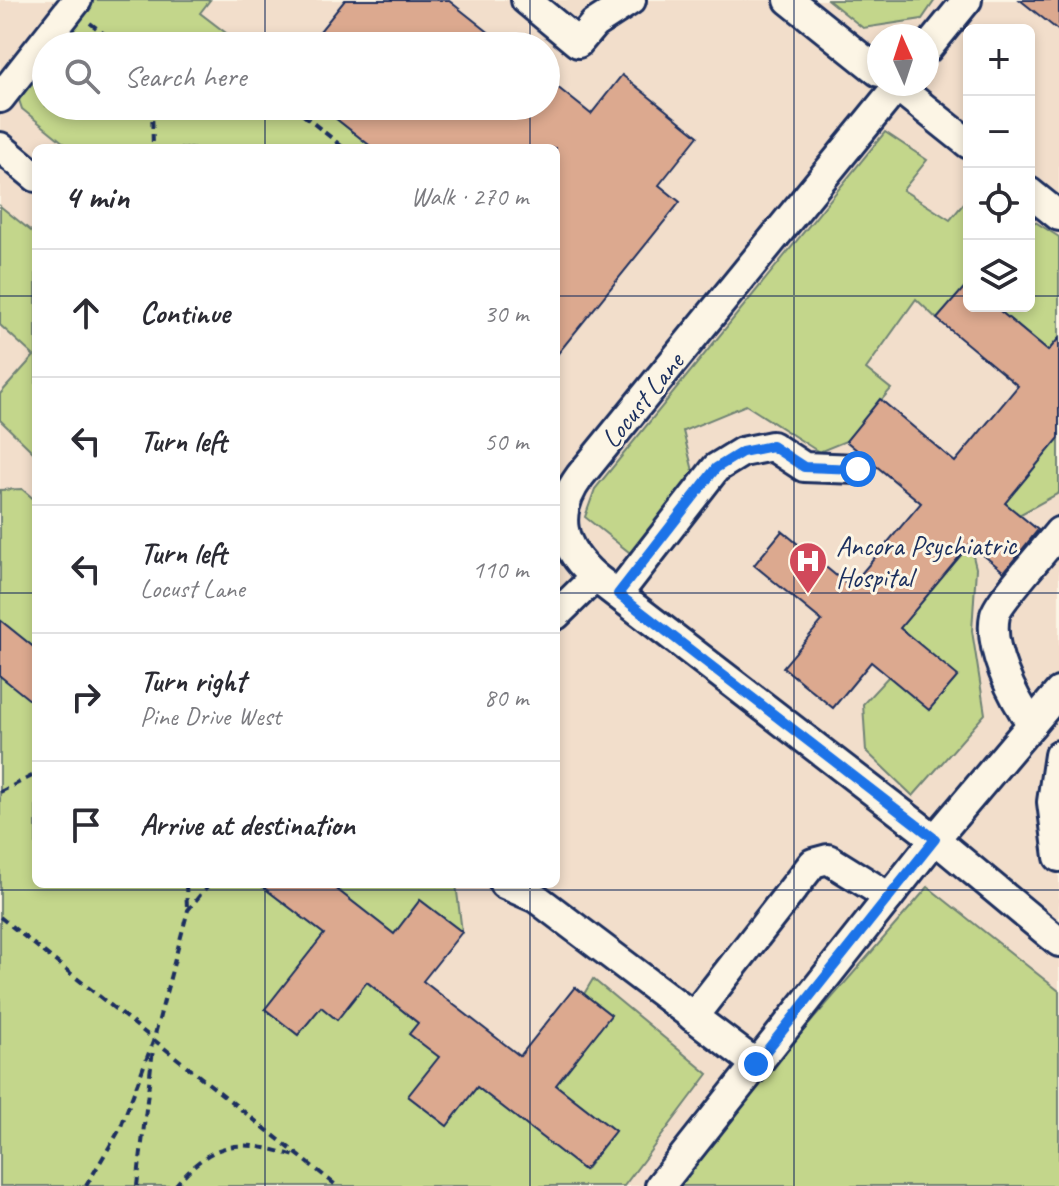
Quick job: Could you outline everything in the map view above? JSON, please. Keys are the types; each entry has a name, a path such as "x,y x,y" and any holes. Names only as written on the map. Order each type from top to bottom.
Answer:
{"lane":[{"path":"52,32 77,0"},
{"path":"526,0 578,43 594,24 631,0"},
{"path":"789,0 867,62"},
{"path":"939,34 967,0"},
{"path":"0,98 32,57"},
{"name":"Locust Lane","path":"881,96 568,492 562,513 565,537 576,560 595,577 935,839 1059,942"},
{"path":"909,96 963,139"},
{"path":"0,147 32,174"},
{"path":"1035,197 1059,216"},
{"path":"618,594 716,468 742,452 772,446 804,467 858,469"},
{"path":"1032,724 1011,695 995,633 995,612 1059,532"},
{"path":"560,611 595,577"},
{"path":"660,1186 935,839 1059,692"},
{"path":"1059,755 1052,802 1059,857"},
{"path":"693,1017 813,863 828,859 889,897"},
{"path":"513,888 536,898 756,1064"}],"path":[{"path":"152,120 153,144"},
{"path":"309,120 339,144"},
{"path":"0,792 32,776"},
{"path":"86,1186 120,1129 153,1042 188,910 186,888"},
{"path":"188,910 206,888"},
{"path":"0,917 337,1186"},
{"path":"137,1186 153,1042"},
{"path":"175,1186 188,1170 222,1146 256,1144 300,1157"}],"shaded area":[{"name":"Ancora Psychiatric Hospital","path":"0,0 1059,0 1059,1086 853,1186 0,1186"}],"green space":[{"path":"84,0 210,0 200,13 225,32 60,32"},
{"path":"828,0 935,0 922,19 867,24 863,28"},
{"path":"32,70 32,117 22,109 16,91"},
{"path":"36,120 338,120 368,144 65,144"},
{"path":"885,132 927,160 903,190 950,220 963,204 963,291 937,319 916,299 866,369 891,389 846,441 819,452 746,405 683,431 694,475 634,556 585,517 595,489"},
{"path":"0,206 32,232 32,354 0,325"},
{"path":"1035,222 1059,237 1059,338 1048,351 1001,312 1035,312"},
{"path":"32,358 32,451 0,420 0,394"},
{"path":"1059,438 1059,493 1019,515 1005,503"},
{"path":"22,489 32,498 32,646 0,620 0,490"},
{"path":"970,544 976,568 972,631 985,714 913,796 866,751 863,704 889,676 900,628"},
{"path":"0,676 32,698 32,888 264,888 324,934 265,1009 298,1035 350,969 418,1023 439,1057 408,1096 446,1125 477,1087 585,1170 615,1131 556,1085 611,1015 584,994 593,979 708,1074 624,1186 0,1186"},
{"path":"928,887 1059,991 1059,1186 680,1186 797,1038"},
{"path":"335,888 456,888 462,932 420,900 394,934"}],"building":[{"path":"345,0 448,0 488,32 319,32"},
{"path":"1020,0 1059,0 1059,31"},
{"path":"622,75 698,136 659,185 680,202 560,351 560,144 368,144 338,120 560,120 560,89 591,114"},
{"path":"963,289 963,312 1001,312 1048,351 1059,338 1059,438 1005,503 1038,530 1004,572 970,544 900,628 958,676 929,710 871,662 833,708 783,667 822,621 754,565 782,531 850,587 921,503 846,441 880,399 955,462 1018,386 937,319"},
{"path":"0,620 32,646 32,702 0,676"},
{"path":"264,888 335,888 394,934 420,900 462,932 423,981 520,1056 575,987 611,1015 556,1085 615,1131 584,1170 477,1087 447,1126 408,1096 439,1057 409,1034 418,1023 367,982 337,1020 321,1007 298,1035 265,1009 324,934"}],"place":[{"name":"Ancora Psychiatric Hospital","path":"808,595"}],"route":[{"path":"756,1064 935,839 618,594 716,468 742,452 772,446 804,467 858,469"}]}
